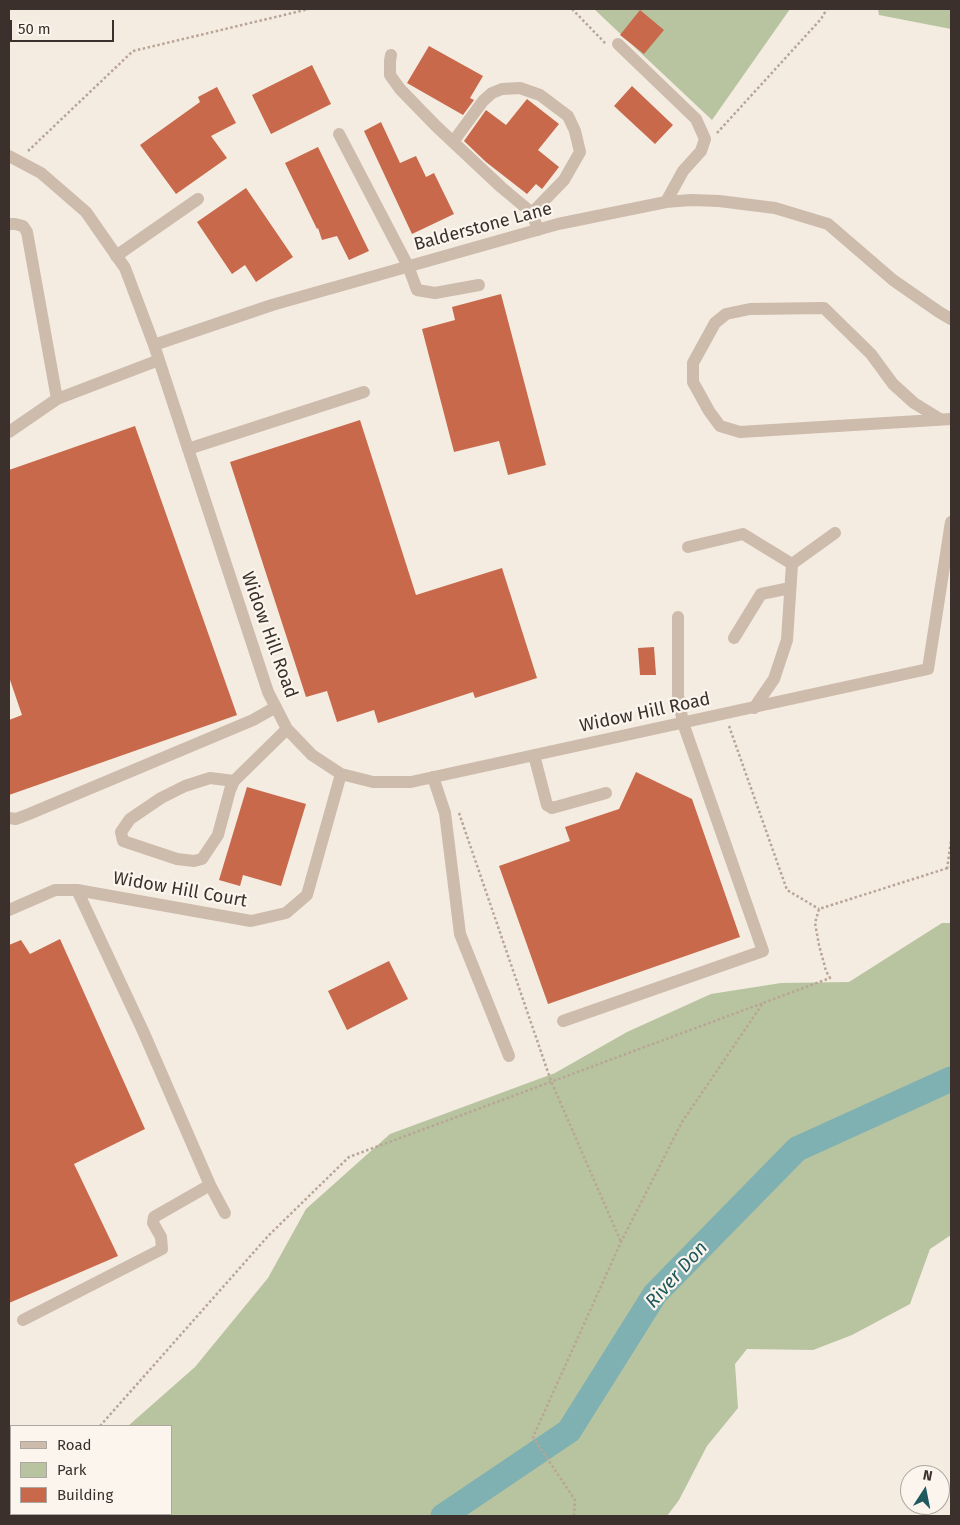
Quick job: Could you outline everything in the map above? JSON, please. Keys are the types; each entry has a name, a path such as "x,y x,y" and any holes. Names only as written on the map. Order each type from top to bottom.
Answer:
{"street":[{"path":"618,44 696,119 705,139 701,151 683,172 666,202"},
{"path":"392,55 390,75 400,89 453,142 532,213 538,230"},
{"path":"453,142 483,101 492,93 502,89 520,88 540,95 568,116 580,152 564,180 532,213"},
{"path":"339,134 408,266 417,290 435,292 479,285"},
{"name":"Widow Hill Road","path":"13,159 41,173 86,212 125,268 154,345 268,692 287,728 312,755 341,774 373,782 411,782 928,669 951,522"},
{"path":"116,256 198,199"},
{"name":"Balderstone Lane","path":"154,345 272,305 558,224 666,202 691,200 720,201 775,208 828,224 893,280 951,319"},
{"path":"9,224 23,226 27,232 57,399"},
{"path":"824,308 871,354 893,384 914,403 946,419 740,432 720,426 709,411 693,382 693,363 715,323 726,314 750,309 824,308"},
{"path":"9,432 57,399 159,360"},
{"path":"188,449 364,392"},
{"path":"754,708 774,679 787,640 792,564 835,533"},
{"path":"688,547 743,534 792,564"},
{"path":"734,638 761,594 790,588"},
{"path":"563,1021 763,951 683,723 678,694 678,617"},
{"path":"9,818 16,819 135,770 253,720 276,707"},
{"path":"234,781 210,778 185,786 162,798 130,819 121,832 123,841 177,859 194,861 202,859 218,835 234,781 287,728"},
{"path":"534,755 547,805 552,808 606,794"},
{"name":"Widow Hill Court","path":"9,910 55,890 76,890 252,921 286,913 307,895 341,774"},
{"path":"433,777 445,813 460,934 509,1056"},
{"path":"76,890 143,1031 210,1185 225,1213"},
{"path":"23,1320 162,1249 161,1237 153,1223 154,1217 210,1185"}],"path":[{"path":"13,159 133,51 309,9"},
{"path":"701,151 821,19 827,9"},
{"path":"725,714 787,890 819,909 951,867"},
{"path":"459,811 551,1081 621,1242"},
{"path":"946,869 951,841"},
{"path":"101,1425 269,1235 349,1158 830,978 826,971 814,923 819,909"},
{"path":"574,1516 575,1500 533,1437 621,1242 682,1122 763,1003"}],"green space":[{"path":"594,9 790,9 712,120"},
{"path":"878,9 951,9 951,29 879,15"},
{"path":"942,923 951,923 951,1235 930,1249 910,1304 852,1335 813,1350 747,1349 735,1364 738,1408 707,1446 679,1500 667,1516 39,1516 172,1515 172,1425 129,1425 195,1367 268,1278 306,1209 390,1134 555,1073 627,1032 711,994 781,983 849,982"}],"building":[{"path":"640,10 664,30 644,54 620,35"},
{"path":"429,46 483,76 470,98 474,100 463,115 407,83"},
{"path":"312,65 331,104 271,134 252,95"},
{"path":"632,86 673,125 655,144 614,106"},
{"path":"217,87 236,123 211,136 227,158 176,194 140,145 200,102 198,97"},
{"path":"527,99 559,124 538,150 559,167 542,189 536,184 527,194 486,162 464,141 486,110 506,125"},
{"path":"381,122 400,163 416,156 426,177 434,173 454,214 412,234 364,131"},
{"path":"318,147 369,251 349,260 337,236 322,240 318,228 285,163"},
{"path":"246,188 293,257 256,282 245,265 232,274 197,222"},
{"path":"501,294 546,465 508,475 499,441 454,452 422,329 455,320 452,307"},
{"path":"360,420 416,595 502,568 537,678 475,698 473,692 378,723 374,710 337,722 327,691 306,697 230,462"},
{"path":"135,426 237,715 9,795 9,720 22,715 9,677 9,470"},
{"path":"654,647 656,675 640,675 638,648"},
{"path":"636,772 692,799 740,937 548,1004 499,866 570,841 565,827 619,809"},
{"path":"247,787 306,804 281,886 243,875 240,886 219,880"},
{"path":"60,939 145,1129 74,1164 118,1256 9,1303 9,945 21,940 30,954"},
{"path":"389,961 408,999 347,1030 328,991"}],"waterway":[{"name":"River Don","path":"443,1516 569,1431 655,1294 797,1149 951,1079"}]}
